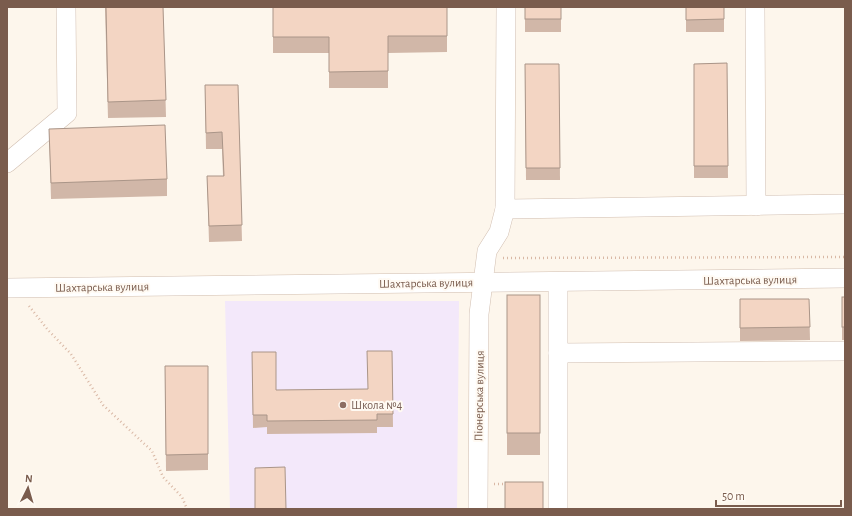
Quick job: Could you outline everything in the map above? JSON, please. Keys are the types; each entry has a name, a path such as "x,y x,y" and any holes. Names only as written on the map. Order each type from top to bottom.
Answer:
{"street":[{"path":"7,163 67,113 66,7"},
{"name":"Піонерська вулиця","path":"478,509 479,314 487,251 499,232 505,209 506,7"},
{"path":"755,7 756,206"},
{"path":"505,209 845,204"},
{"name":"Шахтарська вулиця","path":"7,288 845,278"},
{"path":"558,282 558,509"},
{"path":"558,353 845,351"}],"path":[{"path":"486,258 845,257"},
{"path":"26,302 48,330 71,354 103,405 152,451 164,477 182,497 187,509"},
{"path":"494,484 510,484"}],"shaded area":[{"name":"Школа №4","path":"225,301 459,301 457,509 230,509"}],"building":[{"path":"106,7 163,7 166,100 108,102"},
{"path":"273,7 447,7 447,36 388,36 388,71 329,72 329,37 273,37"},
{"path":"525,7 561,7 561,19 525,19"},
{"path":"686,7 724,7 724,19 686,20"},
{"path":"727,63 728,166 694,166 694,64"},
{"path":"525,64 559,64 560,168 526,168"},
{"path":"205,85 238,85 242,225 209,226 207,176 224,176 222,132 206,133"},
{"path":"165,125 167,179 51,183 49,129"},
{"path":"507,295 540,295 540,433 507,433"},
{"path":"842,297 845,297 845,327 842,327"},
{"path":"740,299 809,299 810,327 740,328"},
{"name":"Школа №4","path":"367,351 392,351 393,414 377,414 377,420 267,421 267,415 253,415 252,352 276,352 276,390 368,389"},
{"path":"165,366 208,366 208,454 166,455"},
{"path":"285,467 286,509 255,509 255,468"},
{"path":"505,482 543,482 543,509 505,509"}],"place":[{"name":"Школа №4","path":"343,405"}]}
